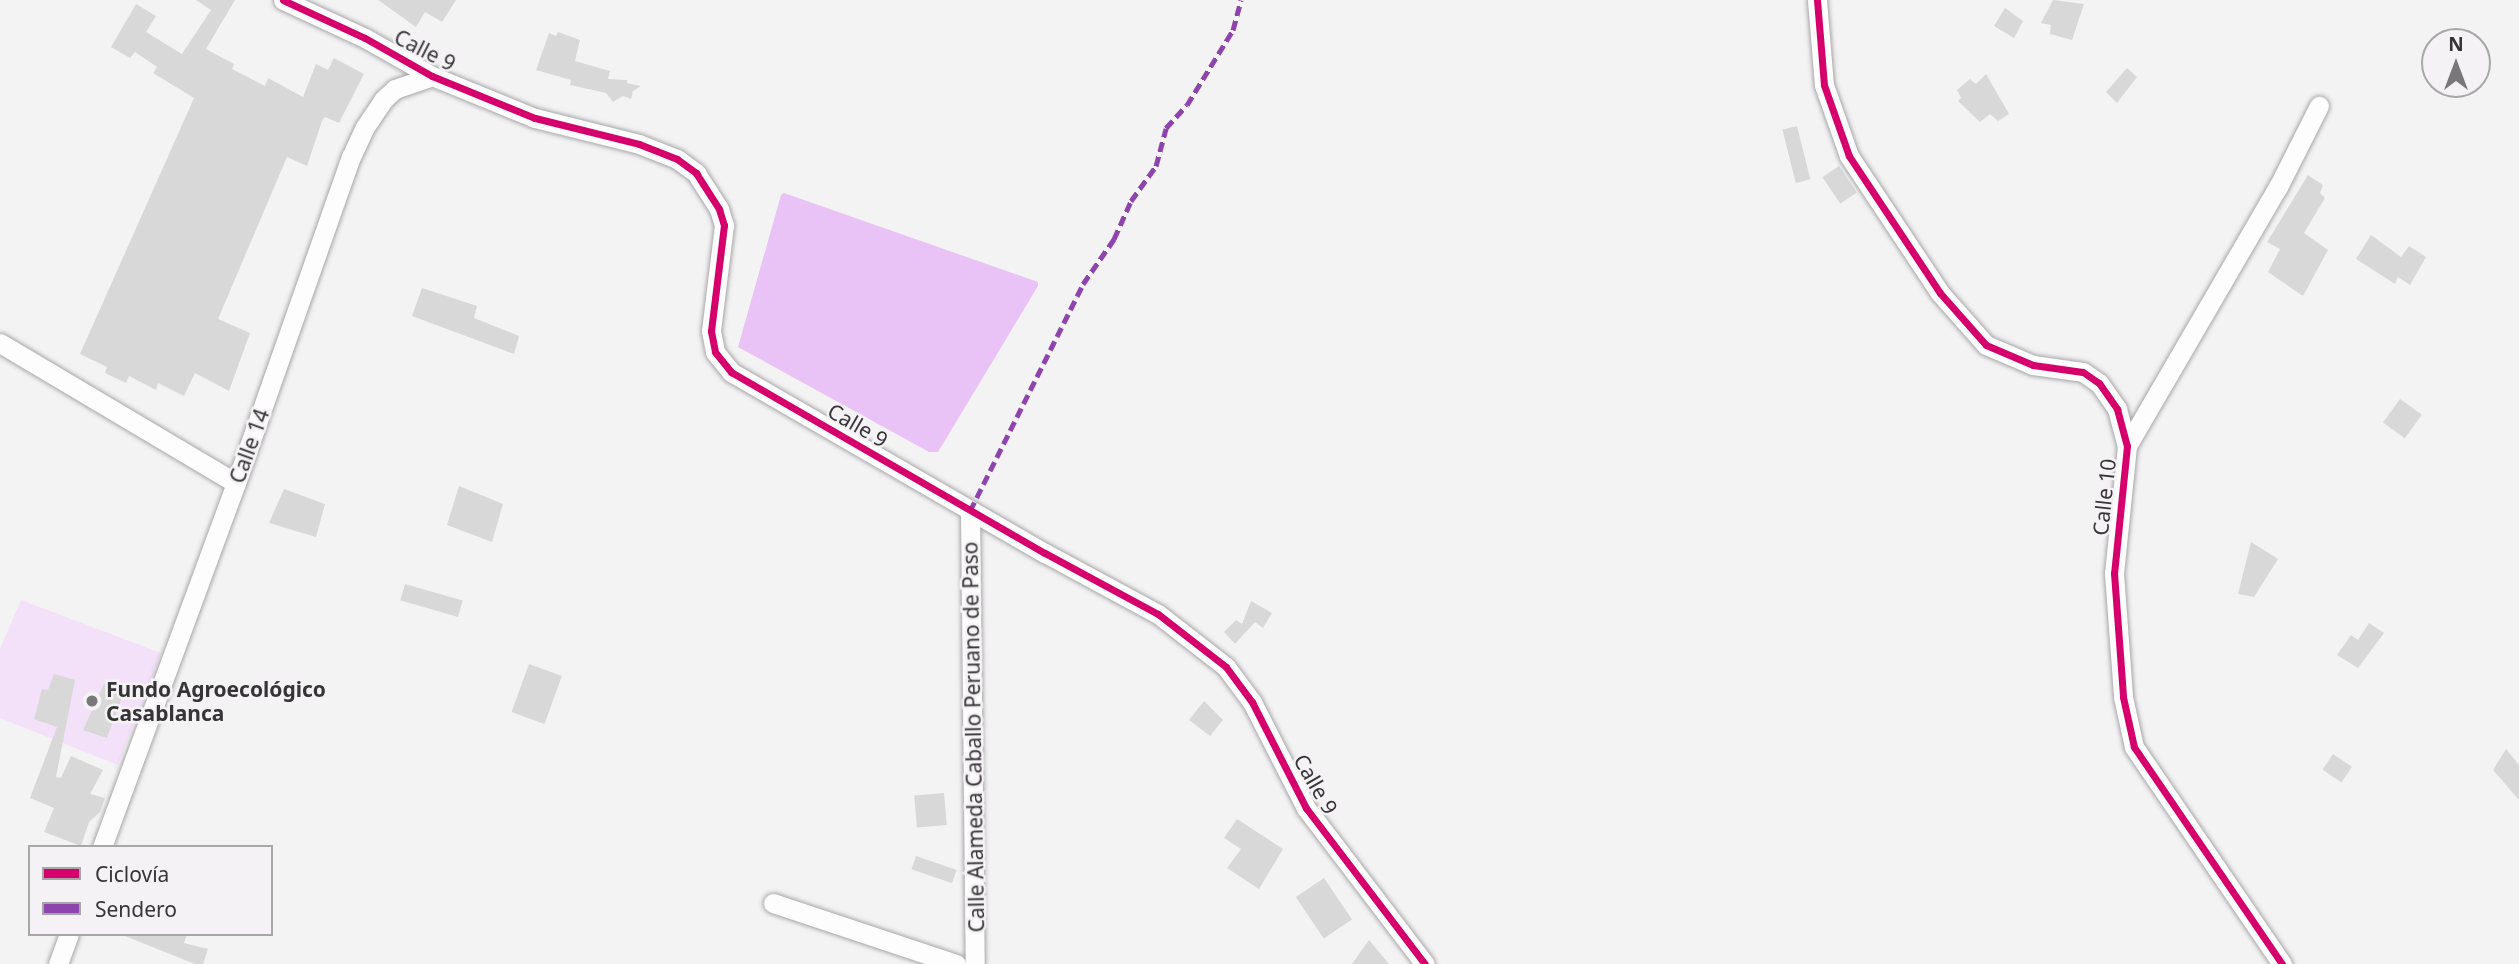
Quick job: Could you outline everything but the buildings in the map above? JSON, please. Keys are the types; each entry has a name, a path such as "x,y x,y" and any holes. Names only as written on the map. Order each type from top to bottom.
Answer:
{"street":[{"name":"Calle 9","path":"284,0 365,38 432,76 535,118 639,144 677,159 696,173 719,208 724,225 711,331 715,352 731,372 970,511 1158,614 1226,667 1252,702 1306,808 1425,964"},
{"name":"Calle 10","path":"1817,0 1824,86 1849,156 1932,282 1986,345 2032,365 2083,372 2099,383 2117,410 2127,446 2114,573 2123,697 2134,747 2282,964"},
{"name":"Calle 14","path":"103,845 236,483 351,157 365,127 383,100 395,89 432,76"},
{"path":"2127,446 2277,187 2319,106"},
{"path":"0,343 236,483"},
{"name":"Calle Alameda Caballo Peruano de Paso","path":"970,511 975,964"},
{"path":"773,903 956,964"},
{"path":"58,964 68,936"}],"shaded area":[{"path":"784,193 1038,282 938,452 929,452 738,347 781,195"},
{"path":"21,600 161,653 118,765 0,718 0,649"}],"marked path":[{"path":"970,511 1083,284 1114,239 1131,201 1156,166 1166,128 1187,105 1233,30 1241,0"}],"cycle path":[{"path":"283,0 365,38 432,76 535,118 639,144 677,159 696,173 719,209 724,225 711,331 715,352 731,372 1045,553 1158,614 1226,667 1252,702 1306,808 1425,964"},
{"path":"1817,0 1824,85 1849,156 1940,293 1986,345 2033,365 2083,372 2099,383 2117,409 2127,446 2114,573 2123,697 2134,747 2282,964"}],"place":[{"name":"Fundo Agroecológico Casablanca","path":"92,701"}]}
